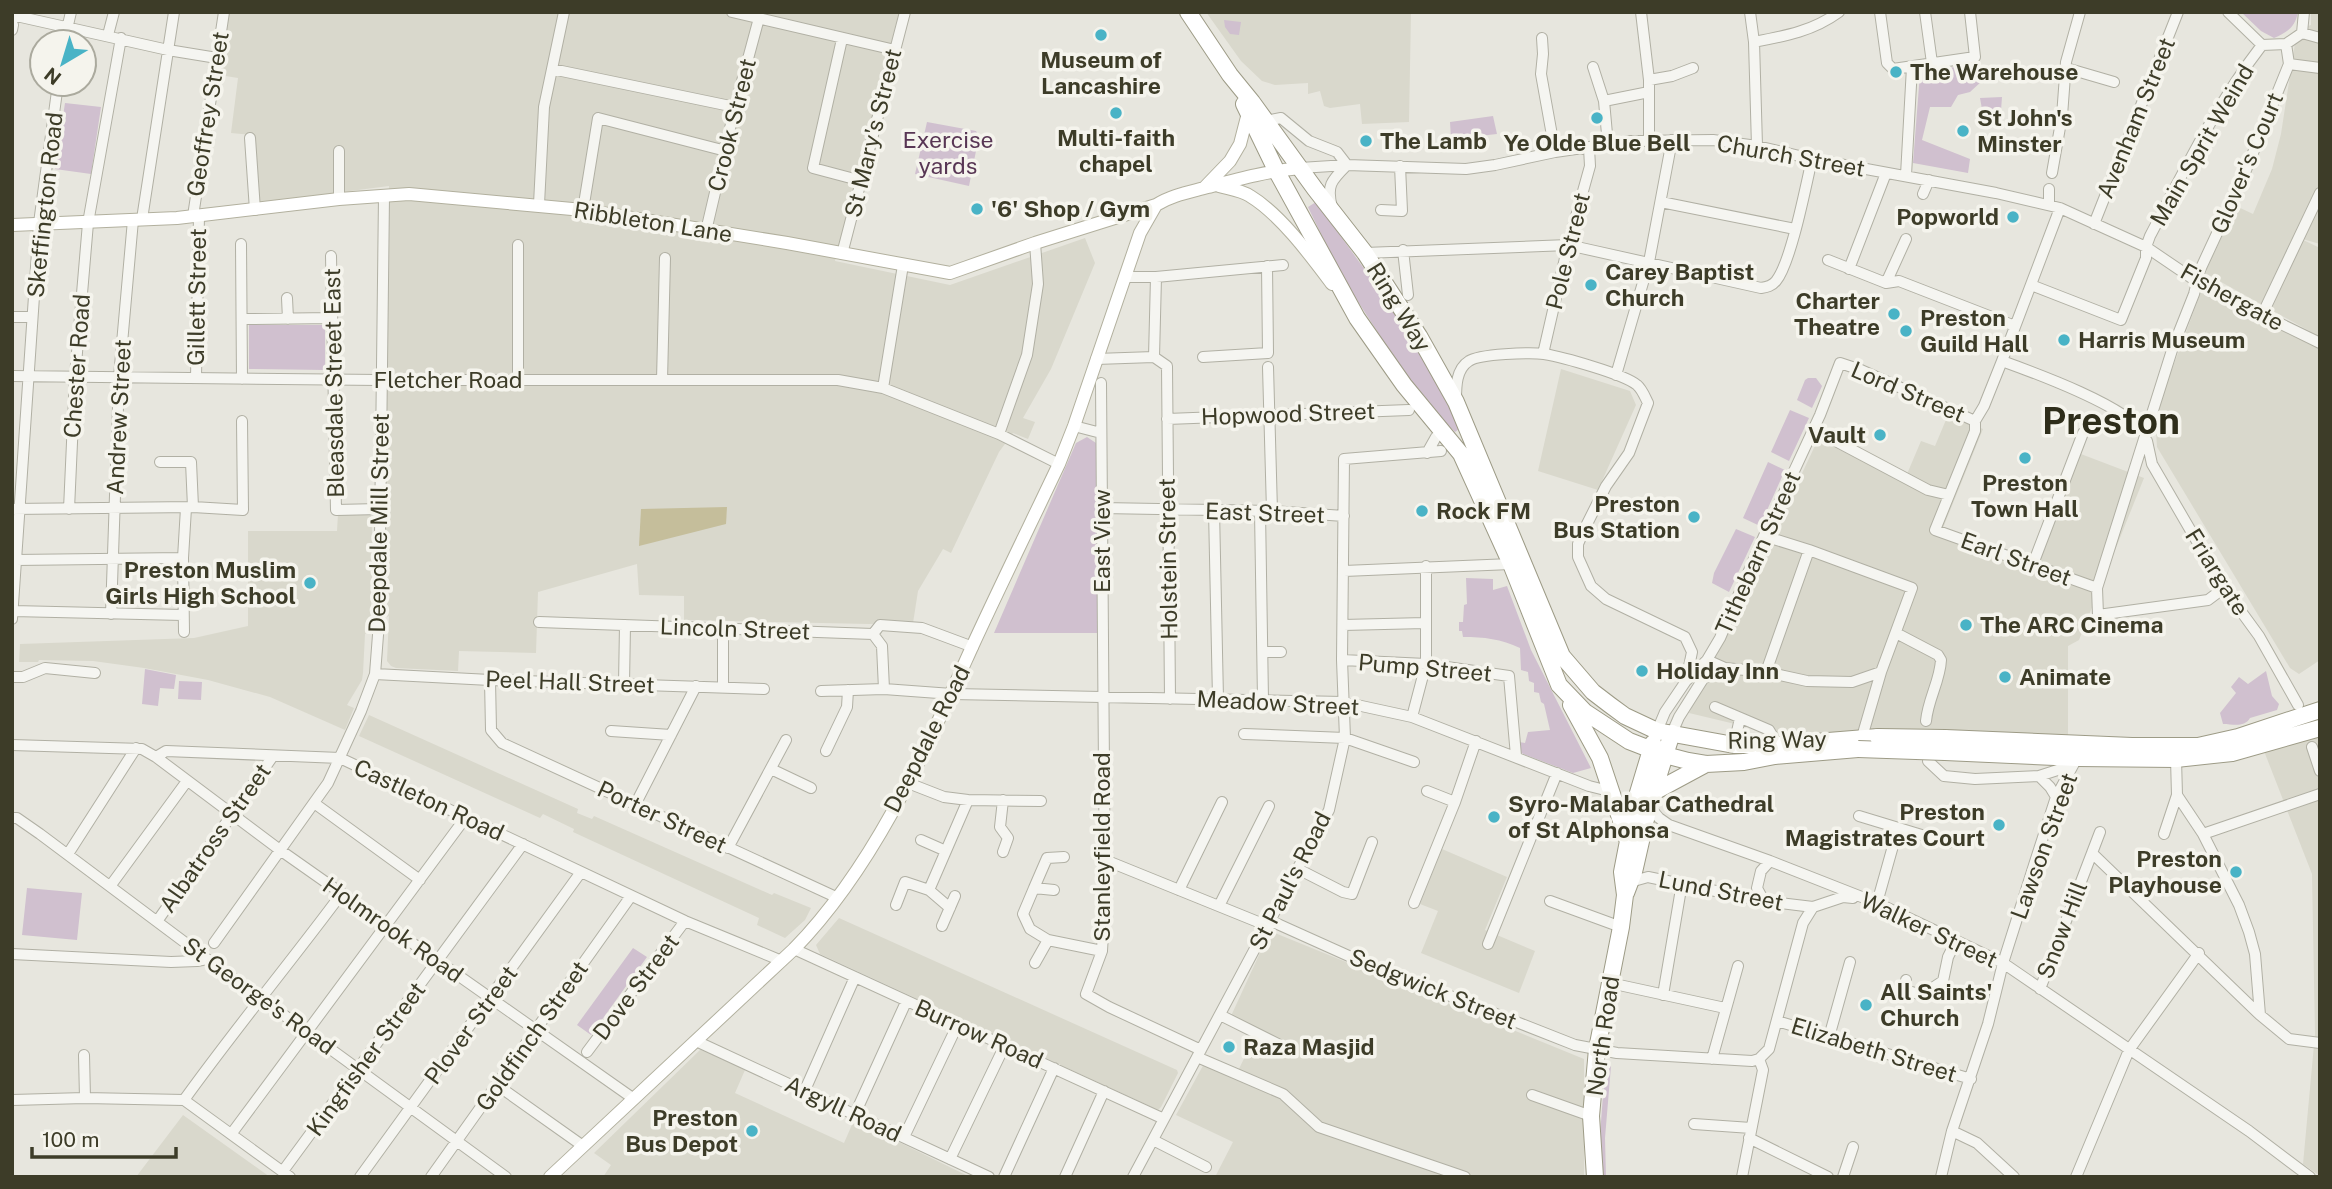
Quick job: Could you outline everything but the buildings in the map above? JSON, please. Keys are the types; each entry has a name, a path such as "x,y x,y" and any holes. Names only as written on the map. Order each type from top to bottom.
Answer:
{"highway":[{"path":"1188,12 1230,75"},
{"name":"Ring Way","path":"1230,75 1276,170 1357,318 1404,384 1461,454 1511,564 1559,685 1585,712 1629,741 1658,753 1706,764 1744,762 1866,741 1945,745 2075,761 2175,759 2232,753 2320,728"},
{"name":"Ring Way","path":"1230,75 1366,253 1419,336 1456,402 1562,656 1601,699 1625,716 1665,732 1734,744 1866,741 1945,745 2198,746 2238,737 2320,710"},
{"path":"1559,685 1595,748 1628,841"},
{"path":"1658,753 1665,732"},
{"name":"North Road","path":"1595,1177 1591,1116 1597,1049 1628,889 1652,799 1658,753"},
{"name":"North Road","path":"1628,889 1622,872 1634,806 1658,753"},
{"name":"Ring Way","path":"1652,799 1706,764"}],"main road":[{"path":"1248,113 1240,144 1210,187 1239,191 1251,196 1266,208 1310,254 1357,318"},
{"name":"Ribbleton Lane","path":"12,225 195,216 339,199 410,194 583,210 950,273 1156,205 1165,199 1276,170 1300,169"},
{"name":"Deepdale Road","path":"550,1177 782,961 827,914 838,898 908,783 1059,464 1140,233 1156,205"},
{"path":"1120,216 1134,222 1140,233"}],"street":[{"path":"67,27 71,12"},
{"path":"108,35 114,12"},
{"name":"Andrew Street","path":"111,614 119,377 137,219 174,12"},
{"name":"Geoffrey Street","path":"195,216 224,12"},
{"path":"539,204 544,107 564,12"},
{"path":"732,12 895,50"},
{"name":"St Mary's Street","path":"842,254 905,12"},
{"path":"1642,12 1649,79 1649,141"},
{"path":"1750,12 1754,42 1757,146"},
{"path":"1818,12 1822,24"},
{"path":"1754,42 1804,32 1839,12"},
{"path":"1880,12 1889,67 1893,69 1975,57 1970,12"},
{"path":"1924,12 1932,63"},
{"path":"2052,173 2061,124 2069,45 2080,12"},
{"name":"Avenham Street","path":"2094,223 2178,12"},
{"path":"2228,12 2262,45 2286,44 2302,33"},
{"path":"2302,33 2304,12"},
{"path":"12,15 216,58"},
{"name":"Crook Street","path":"706,231 759,18"},
{"path":"12,30 13,25"},
{"path":"2302,33 2320,38"},
{"name":"Chester Road","path":"69,509 75,376 88,223 121,38"},
{"path":"1542,38 1544,54 1541,74 1555,152"},
{"path":"842,39 814,168 862,181"},
{"name":"Glover's Court","path":"2224,588 2208,600 2098,615 2097,588 2173,347 2200,270 2244,175 2288,64 2286,44"},
{"name":"Main Sprit Weind","path":"2031,285 2120,320 2146,258 2146,247 2196,147 2239,76 2262,45"},
{"path":"2288,64 2320,68"},
{"path":"1593,66 1604,101 1608,145"},
{"path":"1906,175 1912,67"},
{"path":"1649,79 1672,76 1693,68"},
{"path":"2066,68 2114,82"},
{"path":"552,69 735,107"},
{"path":"1604,101 1649,92"},
{"name":"Skeffington Road","path":"12,619 18,445 29,376 39,223 56,98"},
{"path":"583,210 598,118 726,151"},
{"path":"1265,121 1280,118 1309,141 1338,152 1347,165 1334,178 1330,187 1333,212"},
{"path":"250,138 255,210"},
{"path":"1616,375 1649,262 1672,140"},
{"name":"Church Street","path":"1300,169 1347,165 1466,169 1608,145 1713,140 1906,175 2054,207 2146,247"},
{"name":"Pole Street","path":"1543,354 1568,245 1590,166 1589,148"},
{"path":"339,151 339,199"},
{"path":"1366,253 1568,245 1758,289 1770,286 1781,271 1795,229 1812,159"},
{"path":"1381,210 1402,211 1401,166"},
{"path":"1849,269 1886,173"},
{"path":"1923,194 1929,180"},
{"path":"1813,429 1928,490 1949,495 1975,431 1975,421 2003,361 2031,285 2054,207 2049,189"},
{"path":"2262,315 2320,193"},
{"name":"Deepdale Mill Street","path":"214,943 328,783 376,674 379,622 384,196"},
{"path":"1661,202 1795,229"},
{"name":"Gillett Street","path":"195,216 196,378"},
{"path":"1886,283 1906,239"},
{"path":"999,434 1027,355 1038,285 1035,243"},
{"path":"241,244 242,379"},
{"path":"518,244 518,380"},
{"name":"Fishergate","path":"2146,247 2206,287 2320,343"},
{"path":"1403,250 1408,295"},
{"name":"Bleasdale Street East","path":"331,256 336,510 379,509"},
{"path":"662,380 665,258"},
{"path":"1828,260 1886,283 1899,281 2015,326"},
{"path":"883,388 903,265"},
{"path":"1126,277 1156,277 1283,265"},
{"path":"1203,357 1268,353 1267,266"},
{"path":"1096,359 1154,357 1156,277"},
{"path":"287,298 288,319"},
{"path":"12,317 32,317"},
{"path":"246,319 332,318"},
{"path":"1456,402 1456,382 1462,367 1469,360 1494,355 1543,354 1626,378 1639,386 1648,403 1629,453 1606,486 1584,528 1578,544 1578,557 1591,586 1606,600 1685,637 1692,652 1686,681"},
{"name":"Holstein Street","path":"1154,357 1167,366 1170,699"},
{"path":"2003,361 2067,386 2125,416 2134,421 2146,435"},
{"name":"Lord Street","path":"1840,363 1975,421"},
{"name":"Tithebarn Street","path":"1665,732 1665,712 1686,681 1707,660 1720,638 1840,363"},
{"path":"1263,700 1261,530 1266,511 1270,415 1268,367"},
{"name":"Fletcher Road","path":"12,376 334,380 838,380 883,388 999,434 1059,464"},
{"name":"East View","path":"1101,383 1103,698"},
{"name":"Hopwood Street","path":"1167,419 1409,410"},
{"path":"16,509 243,510 242,421"},
{"path":"1074,426 1101,433"},
{"path":"2033,564 2083,433"},
{"name":"Friargate","path":"2146,435 2147,452 2152,464 2224,588 2259,636 2298,705"},
{"path":"1427,453 1436,438"},
{"path":"184,632 183,558 193,450"},
{"path":"1427,453 1441,451"},
{"name":"St Paul's Road","path":"1133,1177 1329,810 1345,738 1342,660 1345,459 1427,453"},
{"path":"160,462 191,462"},
{"name":"Earl Street","path":"1949,495 1935,530 2097,588"},
{"name":"East Street","path":"1102,508 1266,511 1344,516"},
{"path":"1214,510 1218,699"},
{"path":"1764,536 1912,588 1881,672 1866,741"},
{"path":"1766,672 1809,550"},
{"path":"15,560 183,558"},
{"path":"1344,571 1511,564"},
{"path":"1412,717 1426,664 1426,566"},
{"path":"13,611 183,615"},
{"name":"Lincoln Street","path":"539,622 873,634 880,625 922,628 972,647"},
{"path":"1343,625 1425,623"},
{"path":"624,684 625,625"},
{"path":"723,629 723,687"},
{"path":"1896,633 1938,655 1941,660 1939,679 1927,709 1926,721"},
{"path":"873,634 882,646 884,689"},
{"path":"1263,652 1281,652"},
{"name":"Pump Street","path":"1342,660 1426,664 1509,676 1516,756"},
{"path":"1707,660 1725,668 1766,672 1807,681 1852,682 1881,672"},
{"path":"12,677 23,677 45,668 95,673"},
{"name":"Tithebarn Street","path":"1665,732 1679,717 1703,679 1725,668"},
{"name":"Peel Hall Street","path":"376,674 764,689"},
{"name":"Porter Street","path":"490,680 491,730 502,743 838,898"},
{"path":"635,805 696,686"},
{"path":"821,691 884,689 952,694"},
{"path":"826,751 847,707 848,690"},
{"name":"Meadow Street","path":"952,694 1343,702 1412,717 1605,790 1614,797"},
{"name":"Stanleyfield Road","path":"1103,698 1105,860 1102,951 1086,994 1199,1054"},
{"path":"1715,707 1769,730 1778,745"},
{"path":"1734,744 1740,718"},
{"path":"611,731 671,735"},
{"path":"1244,734 1345,738 1414,762"},
{"path":"728,848 786,740"},
{"path":"1415,903 1476,741"},
{"path":"12,745 135,748 156,757"},
{"path":"2312,747 2320,771"},
{"path":"68,855 135,748"},
{"name":"Castleton Road","path":"156,757 166,751 340,758 685,921 782,961"},
{"name":"Albatross Street","path":"158,920 273,756"},
{"name":"Holmrook Road","path":"156,757 280,850 634,1099"},
{"path":"2164,834 2177,795 2175,759"},
{"path":"1928,761 1944,776 1975,779 2039,776 2075,761"},
{"name":"Lawson Street","path":"1941,1177 1952,1131 1971,1079 2003,963 2056,797 2075,761"},
{"path":"771,769 811,788"},
{"path":"1589,786 1597,781 1604,769"},
{"path":"1488,944 1558,773"},
{"path":"2039,776 2056,797"},
{"path":"110,885 187,780"},
{"path":"908,783 944,797 1041,801"},
{"path":"1427,791 1455,802"},
{"path":"2203,834 2320,794"},
{"path":"2177,795 2203,834 2239,905 2255,954 2260,1015"},
{"name":"Walker Street","path":"1652,799 1659,818 1669,825 1770,860 1872,901 2003,963 2249,1131 2310,1177"},
{"path":"929,890 968,800"},
{"path":"998,800 1000,827 1008,838 1003,852"},
{"path":"1180,890 1222,802"},
{"path":"314,803 419,880"},
{"path":"1219,906 1269,806"},
{"path":"1859,816 1948,843"},
{"path":"232,1133 466,817"},
{"name":"St George's Road","path":"12,818 25,824 110,885 206,959 506,1177"},
{"path":"1872,901 1898,828"},
{"name":"Snow Hill","path":"2040,989 2100,832"},
{"path":"921,840 946,851"},
{"path":"1298,869 1352,894 1372,842"},
{"name":"Kingfisher Street","path":"286,1174 359,1069 523,845"},
{"path":"2092,853 2199,953 2260,1015 2289,1039 2320,1043"},
{"path":"1064,858 1047,858 1023,914 1030,929 1048,940 1102,951"},
{"name":"Sedgwick Street","path":"1105,860 1575,1045 1617,1053 1752,1061 1759,1059"},
{"path":"1764,901 1757,888 1761,871 1770,860"},
{"name":"Plover Street","path":"360,1177 580,872"},
{"name":"Lund Street","path":"1628,889 1648,877 1790,904 1818,904 1843,897 1872,901"},
{"path":"896,905 905,882 929,890 950,908"},
{"path":"1742,1177 1763,1070 1759,1059 1769,1049 1803,923 1818,904 1821,882"},
{"path":"1663,995 1682,883"},
{"path":"1034,888 1054,890"},
{"path":"184,1100 342,893"},
{"name":"Goldfinch Street","path":"431,1177 631,896"},
{"path":"942,926 955,896"},
{"path":"1550,901 1621,927"},
{"path":"1790,904 1803,923"},
{"name":"Dove Street","path":"587,1052 685,921"},
{"path":"1035,963 1040,959 1048,940"},
{"path":"1906,980 1905,990 1922,995 1943,981 1948,957 1956,941"},
{"name":"Burrow Road","path":"797,946 855,978 957,1026 1104,1091 1166,1115"},
{"path":"2076,1177 2129,1050 2199,953"},
{"path":"12,954 171,962 206,959"},
{"path":"1829,1037 1850,961"},
{"path":"1712,1059 1738,966"},
{"path":"805,1090 855,978"},
{"path":"1610,983 1725,1008"},
{"path":"855,1114 906,1002"},
{"path":"1220,1015 1280,1045"},
{"name":"Elizabeth Street","path":"1777,1021 1971,1079"},
{"path":"904,1137 957,1026"},
{"name":"Argyll Road","path":"696,1041 989,1177"},
{"path":"950,1159 1004,1047"},
{"path":"1199,1054 1283,1094 1320,1128 1458,1176"},
{"path":"84,1055 85,1098"},
{"path":"1004,1177 1054,1068"},
{"path":"497,1085 583,1146"},
{"path":"1065,1177 1104,1091"},
{"path":"1532,1095 1591,1116"},
{"path":"12,1100 184,1100 286,1174"},
{"path":"1694,1124 1750,1133 1828,1177"},
{"path":"1952,1131 1977,1143 2014,1177"},
{"path":"1153,1140 1206,1167"},
{"path":"1843,1177 1853,1147"},
{"path":"2294,1165 2299,1177"}],"shaded area":[{"path":"229,12 899,12 835,261 950,285 1085,238 1095,263 1051,369 1023,418 1035,422 1028,439 1013,433 999,452 951,553 943,549 918,591 913,623 684,620 684,596 639,595 637,564 538,592 536,653 459,651 458,671 391,666 387,661 389,616 384,618 389,186 257,203 252,135 231,133 238,78 219,75"},
{"path":"1206,12 1411,12 1409,122 1362,124 1360,104 1330,108 1324,106 1320,91 1308,94 1308,83 1275,85 1262,81 1241,61"},
{"path":"2311,12 2320,12 2320,244 2299,238 2320,248 2320,337 2205,273 2236,206 2253,214 2272,169 2281,134 2297,30 2311,25"},
{"path":"2201,292 2320,348 2320,660 2299,674 2290,668 2157,447 2155,414"},
{"path":"1561,369 1630,391 1636,405 1598,490 1538,471"},
{"path":"1948,415 1983,429 1943,528 2029,568 2073,451 2144,478 2079,640 2068,646 2068,735 1789,737 1689,713 1821,433 1907,474 1921,441 1935,446"},
{"path":"727,507 726,524 639,546 641,509"},
{"path":"338,514 371,514 373,548 370,633 365,634 362,680 347,705 354,708 345,730 270,697 208,680 93,661 19,662 20,644 194,638 248,626 248,531 337,531"},
{"path":"369,715 578,809 577,813 592,819 594,816 772,895 774,893 811,908 805,920 785,938 757,925 759,918 573,832 574,829 543,814 540,818 359,736"},
{"path":"2320,734 2320,1176 2303,1164 2315,1034 2312,874 2264,751"},
{"path":"1442,849 1507,877 1485,930 1535,951 1519,993 1421,953 1438,911 1420,904"},
{"path":"839,918 1177,1070 1178,1073 1161,1107 1158,1110 820,954 816,945"},
{"path":"1270,931 1584,1059 1584,1177 1474,1177 1454,1171 1450,1177 1215,1177 1233,1142 1176,1115 1205,1062 1236,1075 1257,1032 1231,1016"},
{"path":"701,1049 745,1070 735,1093 844,1143 854,1120 970,1177 603,1177 611,1165 594,1153"},
{"path":"183,1115 270,1177 136,1177"}],"green space":[{"path":"2241,12 2298,12 2290,28 2274,38 2261,31"},
{"path":"1224,20 1241,22 1239,35 1230,34"},
{"path":"1978,63 1982,81 1970,92 1958,95 1951,107 1930,107 1922,140 1970,159 1968,173 1913,163 1920,73"},
{"path":"2002,97 2000,124 1984,120 1980,98"},
{"path":"65,103 101,107 91,174 55,169"},
{"path":"1493,116 1497,134 1451,139 1450,122"},
{"name":"Exercise yards","path":"927,122 976,131 979,136 969,186 915,174"},
{"path":"1316,202 1417,342 1436,375 1459,429 1455,432 1417,393 1339,272 1308,207"},
{"path":"249,325 325,325 325,370 249,369"},
{"path":"1808,378 1816,378 1822,386 1812,408 1797,400"},
{"path":"1790,410 1809,418 1789,461 1771,452"},
{"path":"1087,437 1096,443 1100,633 994,633 1076,443"},
{"path":"1768,462 1785,470 1760,526 1743,518"},
{"path":"1736,529 1755,537 1729,592 1712,583 1714,573"},
{"path":"1466,578 1493,579 1493,590 1507,586 1531,650 1591,768 1573,773 1521,753 1519,742 1525,743 1528,732 1550,730 1544,704 1539,693 1534,692 1534,683 1529,681 1528,672 1521,670 1520,648 1492,639 1463,637 1462,631 1459,631 1459,622 1463,622 1464,605 1467,604"},
{"path":"145,669 176,675 174,689 160,688 158,706 142,704"},
{"path":"2266,671 2272,696 2279,704 2277,710 2250,718 2241,724 2223,724 2220,713 2236,693 2231,687 2239,677 2248,684"},
{"path":"179,681 202,682 201,700 178,699"},
{"path":"27,888 82,893 77,940 22,935"},
{"path":"633,948 647,957 591,1035 577,1025"},
{"path":"1611,1066 1605,1138 1606,1177 1602,1177 1600,1135 1605,1069"}],"place":[{"name":"Museum of Lancashire","path":"1101,35"},
{"name":"The Warehouse","path":"1896,72"},
{"name":"Multi-faith chapel","path":"1116,113"},
{"name":"Ye Olde Blue Bell","path":"1597,118"},
{"name":"St John's Minster","path":"1963,131"},
{"name":"The Lamb","path":"1366,141"},
{"name":"'6' Shop / Gym","path":"977,209"},
{"name":"Popworld","path":"2013,217"},
{"name":"Carey Baptist Church","path":"1591,285"},
{"name":"Charter Theatre","path":"1894,314"},
{"name":"Preston Guild Hall","path":"1906,331"},
{"name":"Harris Museum","path":"2064,340"},
{"name":"Vault","path":"1880,435"},
{"name":"Preston Town Hall","path":"2025,458"},
{"name":"Rock FM","path":"1422,511"},
{"name":"Preston Bus Station","path":"1694,517"},
{"name":"Preston Muslim Girls High School","path":"310,583"},
{"name":"The ARC Cinema","path":"1966,625"},
{"name":"Holiday Inn","path":"1642,671"},
{"name":"Animate","path":"2005,677"},
{"name":"Syro-Malabar Cathedral of St Alphonsa","path":"1494,817"},
{"name":"Preston Magistrates Court","path":"1999,825"},
{"name":"Preston Playhouse","path":"2236,872"},
{"name":"All Saints' Church","path":"1866,1005"},
{"name":"Raza Masjid","path":"1229,1047"},
{"name":"Preston Bus Depot","path":"752,1131"}],"district":[{"name":"Preston","path":"2111,421"}]}
